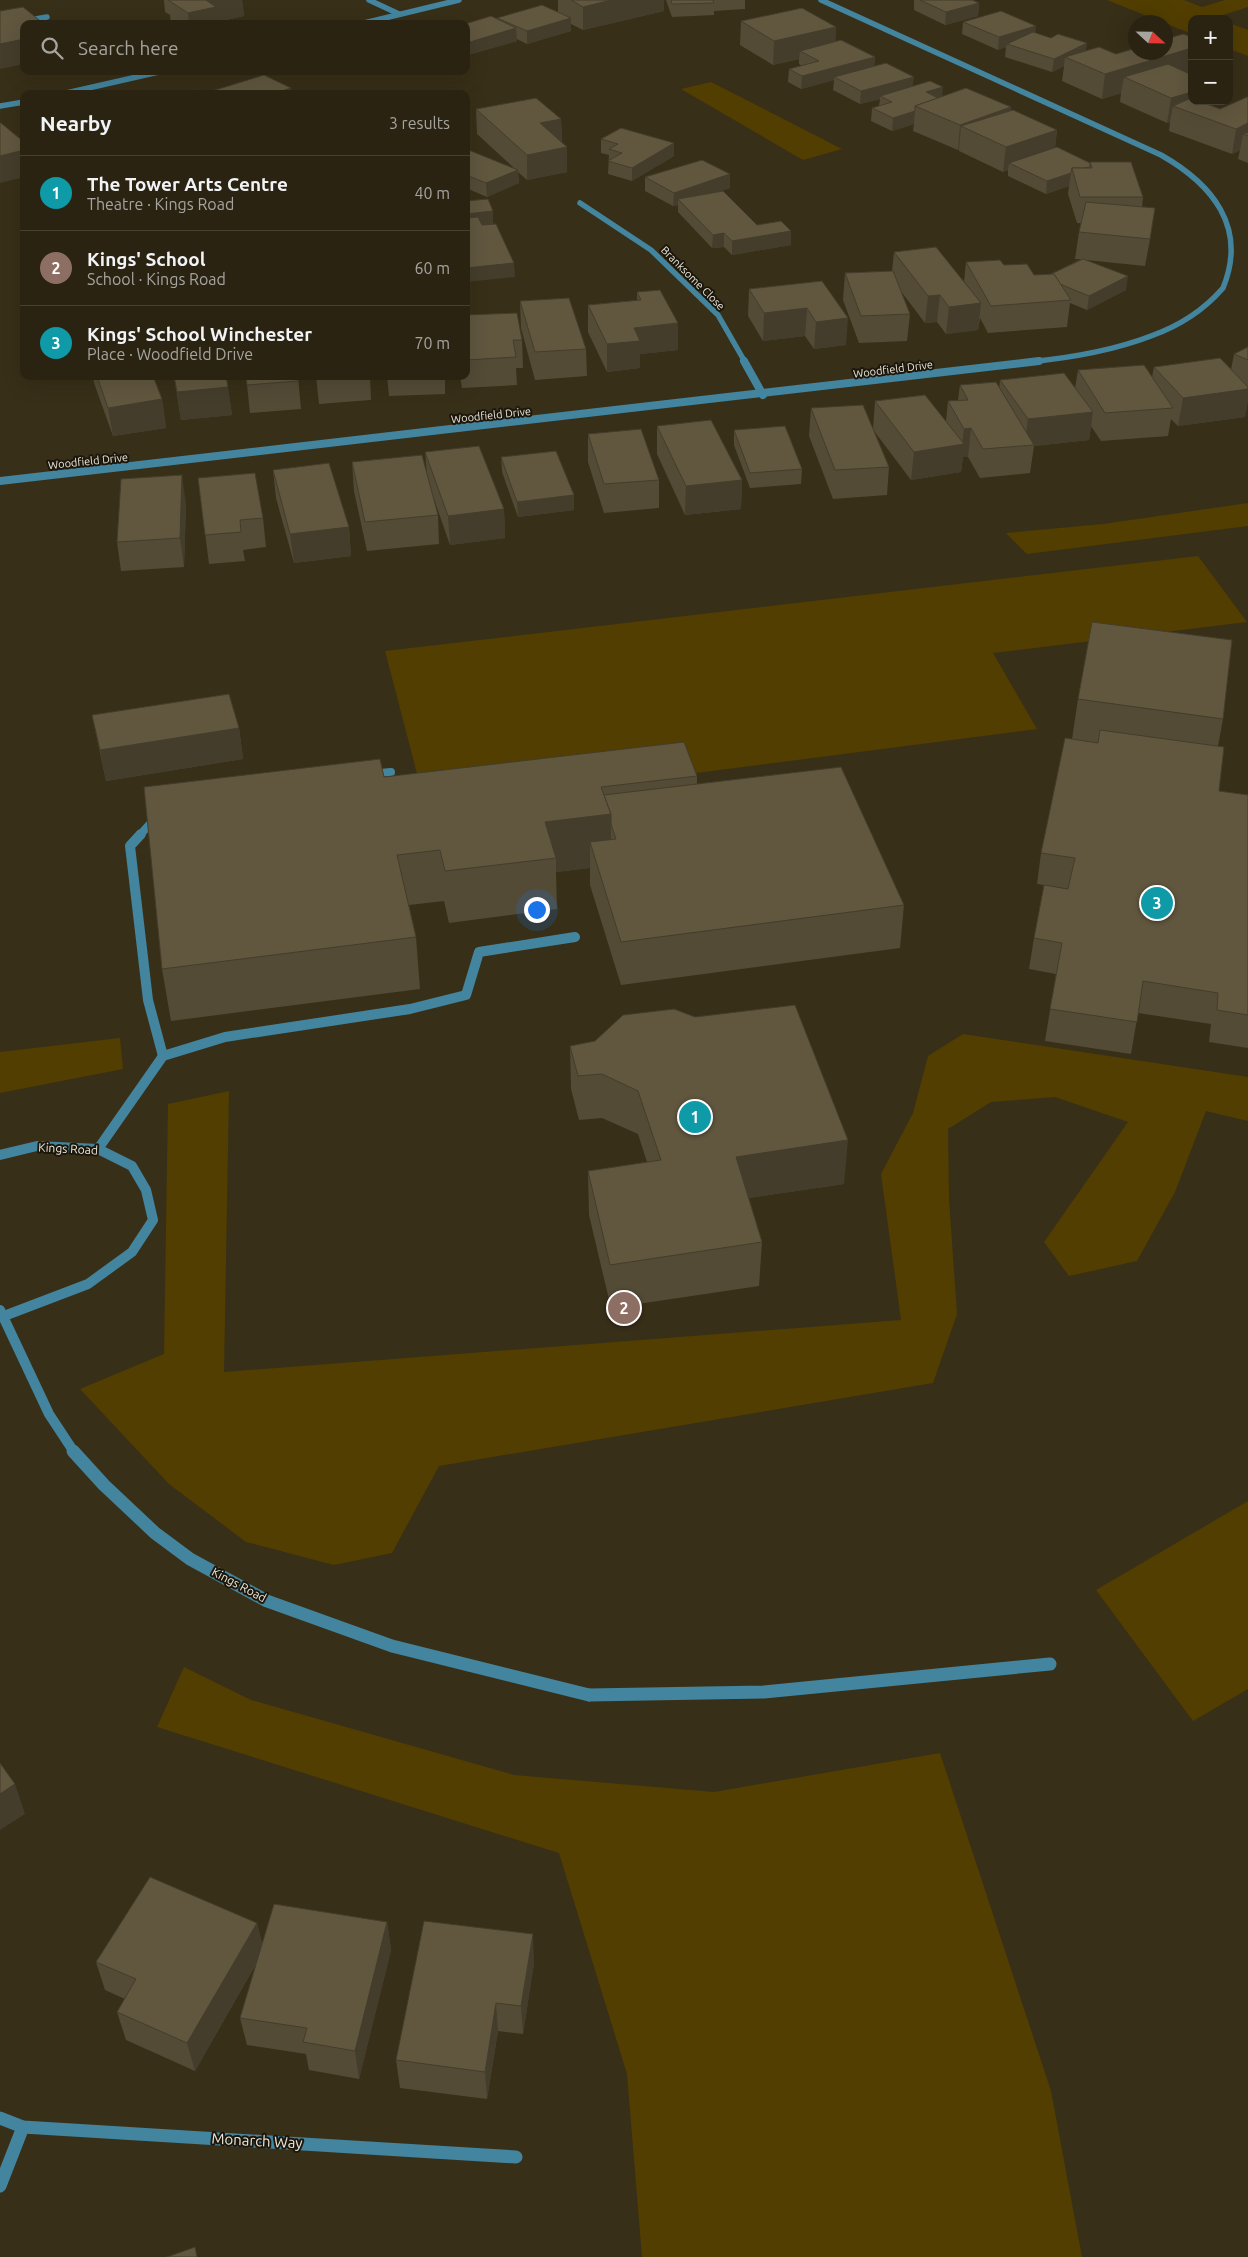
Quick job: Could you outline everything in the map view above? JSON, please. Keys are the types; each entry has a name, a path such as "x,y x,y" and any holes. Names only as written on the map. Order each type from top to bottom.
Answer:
{"street":[{"path":"369,0 399,14"},
{"path":"376,20 459,0"},
{"path":"821,0 1157,154 1205,184 1232,211"},
{"path":"29,20 47,17"},
{"path":"0,25 20,22"},
{"path":"79,90 145,75"},
{"path":"0,106 20,103"},
{"name":"Branksome Close","path":"580,203 651,250 718,315 763,394"},
{"name":"Woodfield Drive","path":"0,481 763,394 1058,359 1101,352 1139,341 1194,316 1219,295 1238,268"},
{"path":"361,774 391,772"},
{"path":"163,1056 148,1000 130,846 155,816 164,813"},
{"path":"98,1149 163,1056 225,1037 410,1009 466,995 479,952 576,937"},
{"name":"Kings Road","path":"0,1154 37,1146 98,1149 132,1166 146,1190 153,1220 132,1252 88,1284 2,1313 49,1414 70,1447 104,1485 155,1534 190,1559 267,1601 392,1646 589,1695 764,1692 1050,1664"},
{"name":"Monarch Way","path":"0,2118 23,2128 516,2157"},
{"path":"0,2186 23,2128"}],"shaded area":[{"path":"1107,0 1184,0 1202,7 1225,0 1248,0 1248,7 1223,15 1188,15 1188,32 1173,26 1173,15 1144,15"},
{"path":"1233,24 1248,30 1248,56 1233,50"},
{"path":"711,82 842,149 803,160 681,89"},
{"path":"1248,503 1248,526 1027,554 1006,533 1103,524"},
{"path":"1198,556 1247,622 993,653 1037,729 426,808 385,651"},
{"path":"963,1034 1248,1077 1248,1121 1206,1111 1175,1192 1137,1261 1069,1276 1044,1242 1128,1122 1055,1097 991,1102 948,1129 949,1199 957,1314 933,1383 439,1466 392,1553 334,1565 246,1542 169,1484 80,1389 164,1354 168,1104 229,1091 224,1372 901,1320 881,1174 913,1113 928,1056"},
{"path":"120,1038 123,1069 0,1093 0,1052"},
{"path":"1248,1501 1248,1689 1193,1721 1096,1590"},
{"path":"184,1667 251,1700 514,1775 714,1792 940,1753 1051,2091 1082,2257 642,2257 627,2074 559,1853 157,1727"}],"building":[{"path":"168,0 206,0 216,7 188,13"},
{"path":"571,0 611,0 583,7"},
{"path":"671,0 713,0 714,3 672,4"},
{"path":"920,0 972,0 979,3 946,12"},
{"path":"542,5 571,18 527,31 497,18"},
{"path":"23,7 39,20 20,20 20,40 0,44 0,11"},
{"path":"802,8 836,27 774,41 741,21"},
{"path":"1001,11 1036,26 999,37 963,22"},
{"path":"491,16 516,28 470,42 470,22"},
{"path":"1033,32 1051,38 1058,34 1087,43 1054,59 1007,44"},
{"path":"1183,34 1188,36 1188,49 1173,54 1173,37"},
{"path":"841,40 875,57 802,76 789,69 819,61 800,51"},
{"path":"1099,47 1116,54 1128,50 1128,60 1152,60 1105,74 1065,57"},
{"path":"886,63 914,77 861,91 834,77"},
{"path":"1168,64 1188,73 1188,93 1171,98 1124,77"},
{"path":"264,75 291,88 285,90 215,90"},
{"path":"930,81 943,87 926,92 938,98 915,106 915,111 893,118 872,108 892,102 880,96"},
{"path":"966,88 1011,107 960,125 915,106"},
{"path":"1248,97 1248,123 1236,129 1173,106 1188,99 1188,105 1210,105 1220,109 1233,105 1233,103"},
{"path":"536,98 561,119 540,123 567,147 527,155 476,109"},
{"path":"1013,110 1057,130 1006,147 961,126"},
{"path":"1,123 20,139 20,151 0,156"},
{"path":"621,128 674,143 632,168 608,161 622,153 609,149 618,144 601,139"},
{"path":"1057,147 1090,163 1090,167 1072,168 1071,173 1047,181 1009,163"},
{"path":"470,151 518,170 486,183 470,177"},
{"path":"702,160 730,174 674,193 645,177"},
{"path":"1090,162 1131,162 1143,197 1080,197 1072,168 1092,168"},
{"path":"723,191 757,225 781,221 791,231 732,241 724,233 713,235 678,199"},
{"path":"488,199 493,211 470,214 470,201"},
{"path":"1086,202 1155,208 1150,239 1079,232"},
{"path":"478,217 482,225 496,224 514,263 470,268 470,218"},
{"path":"936,247 981,303 949,307 940,295 928,296 894,252"},
{"path":"1083,259 1128,276 1089,296 1060,284 1054,274 1051,274"},
{"path":"1000,260 1004,265 1027,264 1034,275 1054,274 1071,300 991,306 966,262"},
{"path":"893,271 910,314 861,316 845,273"},
{"path":"822,281 848,318 816,322 807,308 764,313 749,289"},
{"path":"660,290 678,323 634,328 640,341 607,344 588,305 641,300 637,292"},
{"path":"569,298 586,349 535,352 520,301"},
{"path":"517,313 522,340 513,340 516,357 470,360 470,315"},
{"path":"1248,347 1248,360 1234,354"},
{"path":"1220,358 1248,389 1183,398 1154,367"},
{"path":"1144,365 1173,408 1105,413 1078,370"},
{"path":"1064,373 1093,412 1028,419 1000,380"},
{"path":"98,380 155,380 162,399 108,408"},
{"path":"175,380 227,380 228,387 177,392"},
{"path":"246,380 298,380 298,381 247,385"},
{"path":"996,382 1034,445 983,449 971,428 964,429 948,401 968,400 960,385"},
{"path":"925,395 964,444 914,452 875,401"},
{"path":"863,405 889,467 835,470 811,408"},
{"path":"711,420 742,480 686,486 657,426"},
{"path":"785,426 802,469 750,473 734,430"},
{"path":"641,429 659,480 604,484 588,434"},
{"path":"479,446 504,509 448,516 425,452"},
{"path":"556,451 574,495 517,502 501,457"},
{"path":"422,455 438,515 365,522 352,462"},
{"path":"329,463 349,527 290,534 273,470"},
{"path":"255,473 263,518 240,520 241,532 205,535 198,478"},
{"path":"182,475 180,538 117,542 121,479"},
{"path":"1092,622 1232,640 1223,719 1078,699"},
{"path":"229,694 239,728 100,750 92,715"},
{"path":"1100,730 1224,747 1219,791 1248,795 1248,1015 1217,1010 1218,993 1143,981 1137,1022 1050,1009 1062,943 1034,938 1044,885 1068,889 1075,858 1041,853 1065,738 1098,743"},
{"path":"684,742 697,776 601,787 611,814 545,822 556,858 445,871 440,850 397,855 416,937 162,969 144,787 380,759 384,777"},
{"path":"841,767 904,905 621,942 590,842 616,839 611,824 611,814 604,795"},
{"path":"795,1005 848,1140 736,1157 762,1242 610,1265 588,1171 661,1160 638,1091 602,1074 578,1076 570,1046 595,1041 623,1015 674,1009 695,1017"},
{"path":"0,1763 15,1784 0,1794"},
{"path":"150,1877 257,1923 187,2043 117,2012 136,1979 96,1962"},
{"path":"274,1904 387,1922 355,2051 303,2042 307,2028 240,2018"},
{"path":"424,1921 533,1934 521,2006 496,2003 485,2072 396,2060"},
{"path":"195,2247 197,2257 167,2257"}],"place":[{"name":"Kings' School Winchester","path":"1157,903"},
{"name":"The Tower Arts Centre","path":"695,1117"},
{"name":"Kings' School","path":"624,1308"}]}
